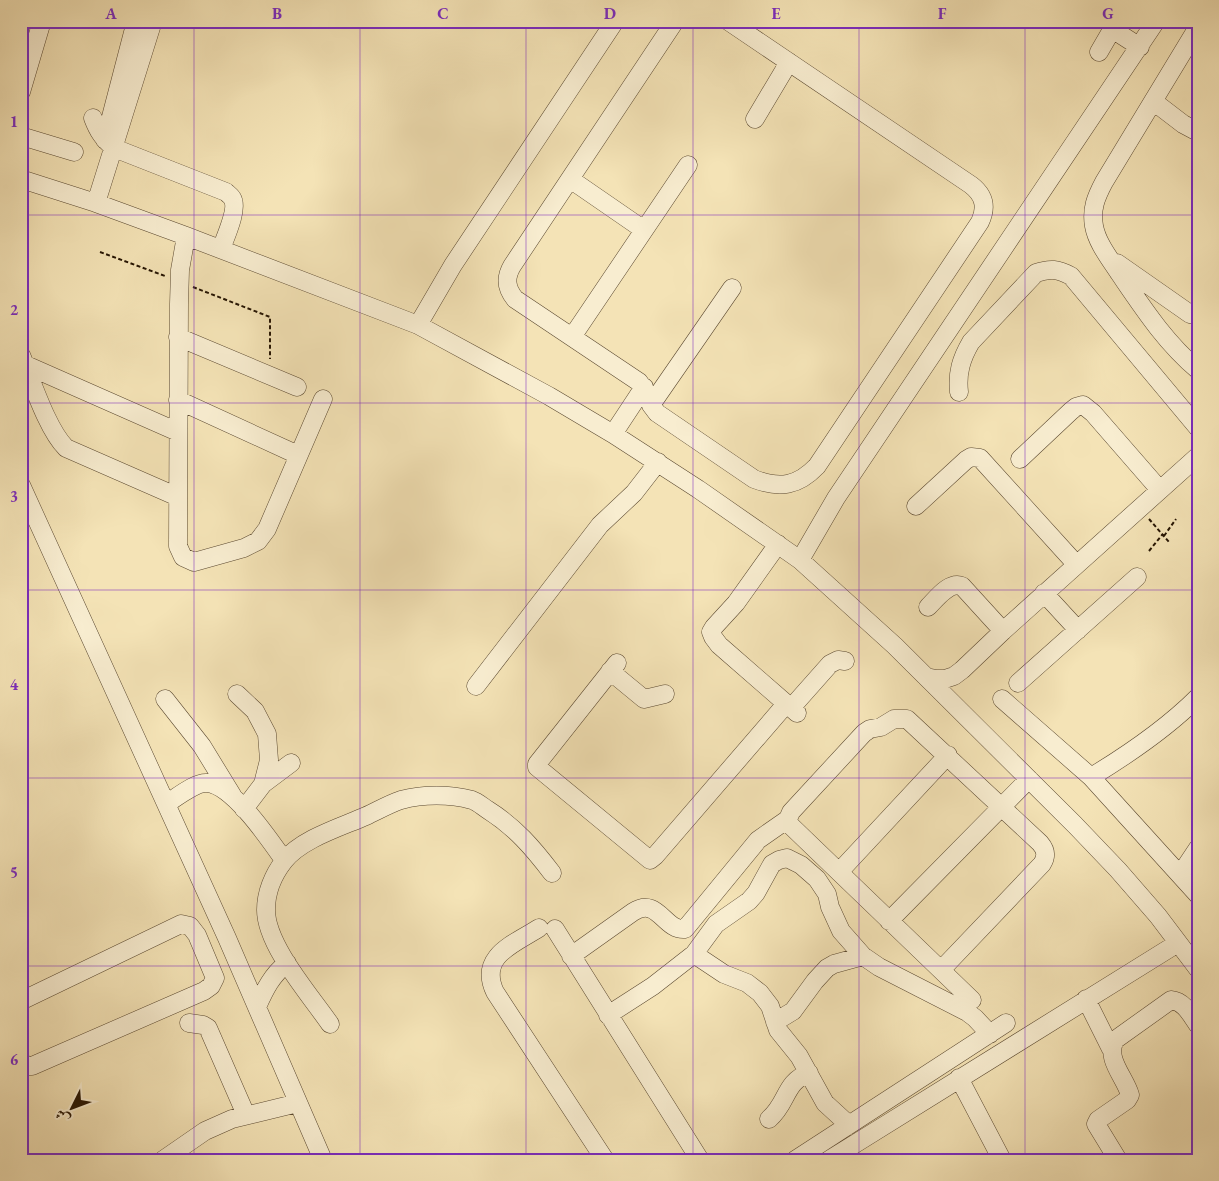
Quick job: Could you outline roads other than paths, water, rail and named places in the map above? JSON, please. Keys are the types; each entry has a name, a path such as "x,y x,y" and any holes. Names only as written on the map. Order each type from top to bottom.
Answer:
{"street":[{"path":"96,203 136,21"},
{"path":"110,144 152,21"},
{"path":"418,325 448,271 615,21"},
{"path":"674,21 512,266 507,279 510,293 515,299 639,382 644,387 651,406 665,418 754,479 767,484 781,485 795,482 808,476 821,460 984,214 985,205 983,197 978,190 728,21"},
{"path":"800,560 836,498 1156,21"},
{"path":"21,92 36,23"},
{"path":"1099,52 1115,25 1140,47"},
{"path":"1198,27 1096,196 1093,212 1094,228 1100,242 1150,320 1171,346 1198,370"},
{"path":"755,119 789,62"},
{"path":"1153,101 1198,132"},
{"path":"93,118 97,130 110,144 226,192 232,197 235,205 221,249"},
{"path":"21,136 74,152"},
{"path":"572,337 688,165"},
{"path":"21,179 96,203 186,236 418,325 549,396 658,462 800,560 848,603 926,677 1118,870 1196,962"},
{"path":"570,179 644,230"},
{"path":"186,236 180,281 178,337 178,546 183,557 194,562 244,548 258,541 267,528 323,399"},
{"path":"1109,258 1190,314 1198,316"},
{"path":"959,392 960,366 971,342 1036,273 1048,269 1060,270 1071,276 1198,428"},
{"path":"651,406 732,288"},
{"path":"178,337 297,387"},
{"path":"23,360 178,432"},
{"path":"23,360 52,429 66,448 178,497"},
{"path":"614,434 644,387"},
{"path":"178,400 298,455"},
{"path":"1020,459 1071,411 1076,407 1082,406 1093,413 1160,490"},
{"path":"926,677 945,679 954,676 962,670 1044,593 1198,456"},
{"path":"916,506 970,457 980,458 1076,564"},
{"path":"476,686 600,525 634,493 658,462"},
{"path":"21,485 227,938 323,1160"},
{"path":"778,544 736,603 711,632 719,645 792,708"},
{"path":"1018,683 1137,577"},
{"path":"928,607 949,587 958,585 966,590 1003,631"},
{"path":"1044,593 1078,630"},
{"path":"659,690 641,697 613,667 537,764 537,767 650,860 792,708 830,664 838,660 845,661"},
{"path":"957,708 956,689 962,670"},
{"path":"237,694 255,711 267,734 269,760 262,784"},
{"path":"1091,777 1148,740 1179,716 1198,697"},
{"path":"1002,699 1091,777 1198,895"},
{"path":"165,700 202,746 239,803 284,860"},
{"path":"571,956 642,907 652,909 676,928 684,929 758,840 788,819 791,812 864,733 900,718 912,722 1044,848 1045,859 941,970"},
{"path":"839,872 948,755"},
{"path":"239,803 291,763"},
{"path":"889,921 1028,779"},
{"path":"166,804 198,784 207,783 221,788 239,803"},
{"path":"330,1024 275,945 268,928 266,910 268,892 274,875 284,860 298,848 401,800 437,795 474,801 504,820 531,845 552,873"},
{"path":"788,819 791,825 972,1000"},
{"path":"1180,875 1198,848"},
{"path":"608,1015 653,986 694,954 716,924 756,893 772,864 787,858 801,865 818,879 841,931 863,956 879,967 967,1012 990,1034"},
{"path":"21,1001 181,924 190,926 215,978 214,983 208,989 32,1066 21,1062"},
{"path":"604,1160 491,983 490,973 497,955 547,929 571,956 700,1160"},
{"path":"202,948 227,938"},
{"path":"838,1158 959,1078 1178,943"},
{"path":"694,954 724,974 748,983 753,987 770,1006 778,1030 799,1056 826,1103 849,1125"},
{"path":"775,1022 793,1010 815,980 827,968 834,964 863,956"},
{"path":"257,1007 270,980 287,963"},
{"path":"1086,999 1111,1049 1112,1058 1130,1095 1127,1100 1098,1120 1096,1124 1118,1160"},
{"path":"1111,1049 1118,1037 1171,1000 1177,1000 1182,1004 1198,1025"},
{"path":"190,1023 203,1024 208,1028 246,1115"},
{"path":"795,1160 1006,1024"},
{"path":"769,1118 778,1109 788,1089 794,1082 801,1076 810,1073"},
{"path":"959,1078 1002,1160"},
{"path":"163,1160 204,1131 232,1119 298,1103"}]}
